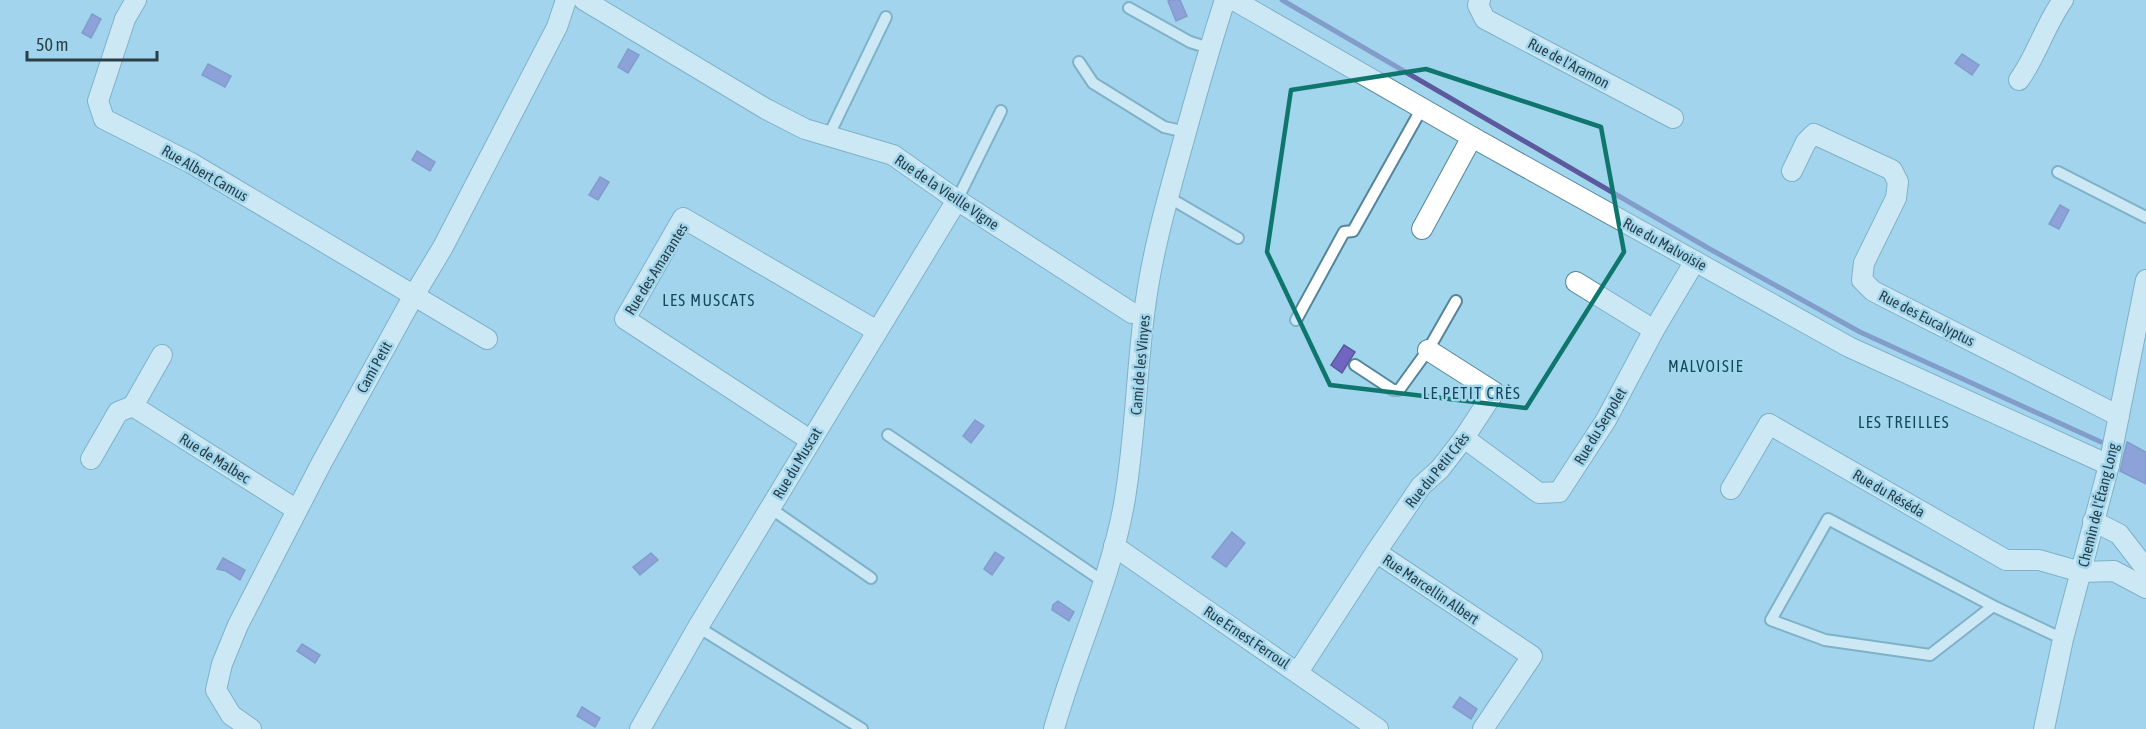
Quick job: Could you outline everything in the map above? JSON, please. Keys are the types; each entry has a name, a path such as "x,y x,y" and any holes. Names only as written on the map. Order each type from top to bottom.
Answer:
{"street":[{"name":"Rue Albert Camus","path":"136,0 125,19 98,101 104,119 190,163 487,339"},
{"name":"Camí Petit","path":"251,729 231,715 216,690 222,664 238,625 297,510 442,248 551,37 566,0"},
{"name":"Rue de la Vieille Vigne","path":"584,0 766,109 805,129 893,155 957,200 1132,313 1144,315"},
{"name":"Camí de les Vinyes","path":"1054,729 1104,582 1124,505 1134,431 1144,315 1156,238 1209,48 1225,0"},
{"name":"Rue du Malvoisie","path":"1234,0 1849,347 2109,465"},
{"name":"Rue de l'Aramon","path":"1480,0 1478,5 1485,19 1673,117"},
{"path":"2019,80 2030,64 2052,17 2063,0"},
{"name":"Rue des Eucalyptus","path":"1792,171 1806,142 1814,134 1892,170 1898,182 1896,198 1864,262 1862,280 1873,291 2119,416"},
{"path":"1422,229 1472,136"},
{"name":"Rue du Muscat","path":"640,729 810,440 957,200"},
{"name":"Rue des Amarantes","path":"810,440 625,319 683,218 877,331"},
{"name":"Rue du Serpolet","path":"1464,438 1539,492 1559,492 1606,420 1654,330 1695,261"},
{"path":"1576,282 1654,330"},
{"name":"Chemin de l'Étang Long","path":"2044,729 2063,639 2109,465 2119,416 2141,339 2145,292"},
{"name":"Rue du Petit Crès","path":"1376,552 1421,486 1440,469 1464,438 1494,392 1428,350"},
{"path":"91,459 118,412 134,406 162,355"},
{"name":"Rue de Malbec","path":"134,406 297,510"},
{"name":"Rue du Réséda","path":"1731,489 1769,424 2006,560 2039,560 2082,572"},
{"path":"2093,521 2119,534 2146,569"},
{"name":"Rue Ernest Ferroul","path":"1114,546 1378,729"},
{"name":"Rue Marcellin Albert","path":"1298,672 1376,552 1532,656 1484,729"},
{"path":"2082,572 2114,571 2146,588"}],"lane":[{"path":"1129,8 1190,42 1209,48"},
{"path":"828,136 886,17"},
{"path":"1079,62 1093,83 1164,127 1186,132"},
{"path":"1296,320 1344,232 1353,231 1422,108"},
{"path":"957,200 1001,111"},
{"path":"2058,171 2146,217"},
{"path":"1168,196 1238,238"},
{"path":"1355,365 1393,390 1399,390 1428,350 1456,301"},
{"path":"888,435 1104,582"},
{"path":"770,508 871,578"},
{"path":"1993,606 1930,655 1825,640 1771,620 1828,519 1993,606 2063,639"},
{"path":"698,627 862,729"}],"highlighted area":[{"path":"1426,69 1601,127 1624,252 1526,408 1330,385 1267,252 1291,90"}],"shaded area":[{"path":"1180,0 1187,16 1176,21 1168,1"},
{"path":"92,14 101,19 91,38 82,33"},
{"path":"628,49 639,55 628,73 618,67"},
{"path":"1962,54 1979,65 1972,75 1955,63"},
{"path":"208,64 231,76 225,87 202,75"},
{"path":"417,151 435,162 430,171 412,160"},
{"path":"600,177 609,182 598,200 589,195"},
{"path":"2060,205 2069,210 2059,229 2049,224"},
{"path":"1344,345 1355,352 1342,373 1331,365"},
{"path":"975,420 984,426 971,443 963,436"},
{"path":"2127,442 2146,452 2146,484 2120,471"},
{"path":"1232,532 1245,543 1226,567 1212,557"},
{"path":"995,552 1004,558 992,575 984,569"},
{"path":"651,553 658,560 640,575 633,567"},
{"path":"223,558 245,570 240,580 226,571 217,569"},
{"path":"1058,601 1074,612 1069,621 1052,610 1053,605"},
{"path":"302,644 320,655 315,663 297,651"},
{"path":"1460,697 1477,709 1471,719 1453,707"},
{"path":"582,707 600,718 595,727 577,716"}],"waterway":[{"path":"1282,0 1708,248 1860,332 2101,442"}],"district":[{"name":"LES MUSCATS","path":"709,300"},
{"name":"MALVOISIE","path":"1706,366"},
{"name":"LE PETIT CRÈS","path":"1472,393"},
{"name":"LES TREILLES","path":"1904,422"}]}
